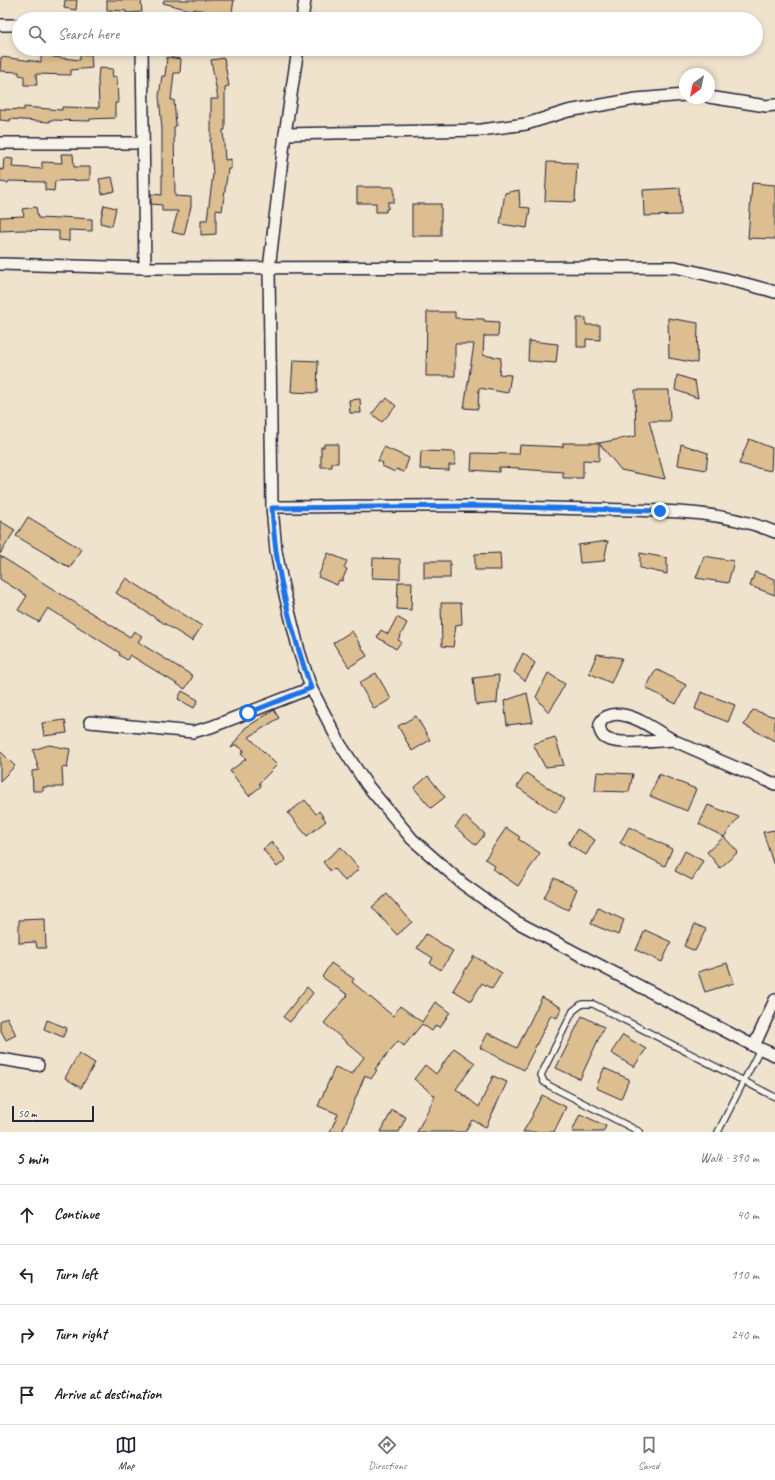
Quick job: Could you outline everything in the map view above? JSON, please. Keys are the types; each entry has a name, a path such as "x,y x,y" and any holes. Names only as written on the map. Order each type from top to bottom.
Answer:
{"street":[{"path":"303,12 305,0"},
{"path":"0,25 12,25"},
{"path":"142,56 145,268"},
{"path":"297,56 285,134 269,269 272,508 276,551 283,587 299,651 311,688 340,744 367,785 412,839 463,884 515,921 775,1056"},
{"path":"285,134 481,130 526,124 568,111 636,99 679,95"},
{"path":"715,99 766,106 775,105"},
{"path":"0,143 143,143"},
{"path":"0,264 145,268 269,269 675,267 752,285 775,292"},
{"path":"272,508 477,506 660,511 728,518 749,523 775,532"},
{"path":"90,722 193,732 211,728 311,688"},
{"path":"673,740 643,742 612,741 603,737 599,728 600,722 605,717 613,714 624,715 656,729 673,740 775,784"},
{"path":"757,1047 775,1000"},
{"path":"0,1059 38,1065"}],"lane":[{"path":"640,1132 550,1086 544,1082 540,1075 573,1011 582,1004 593,1004 775,1097"},
{"path":"718,1132 743,1081 757,1047"}],"building":[{"path":"65,0 77,0 76,10 64,8"},
{"path":"107,0 141,0 142,12 107,10"},
{"path":"164,0 234,0 232,12 211,12 194,9 194,11 163,3"},
{"path":"41,56 53,56 80,60 80,56 91,56 92,68 71,70 71,75 36,74 37,85 24,85 24,76 19,75 19,72 0,71 1,57 41,62"},
{"path":"167,57 181,59 180,73 174,73 171,100 174,100 176,126 174,127 175,196 191,197 191,206 184,235 172,232 178,211 162,211 162,205 151,204 151,194 162,195 162,129 159,96 162,76 165,76"},
{"path":"224,58 229,86 225,87 225,130 223,130 225,160 231,159 231,169 228,169 222,211 216,210 216,234 201,235 201,220 207,220 213,174 210,139 211,99 218,99 211,60"},
{"path":"99,68 113,69 112,76 117,77 118,103 115,103 115,118 90,119 90,121 50,120 50,122 10,119 10,121 0,120 0,109 24,110 24,107 62,110 62,107 99,108"},
{"path":"61,154 73,154 74,167 90,167 90,180 55,181 54,191 45,190 45,182 0,182 0,169 3,170 4,158 13,159 12,167 42,169 42,162 62,163"},
{"path":"547,162 577,163 575,202 545,201"},
{"path":"112,177 115,191 102,194 99,179"},
{"path":"752,183 775,185 775,239 748,238"},
{"path":"357,187 394,187 394,202 388,202 388,209 386,209 386,212 376,212 376,203 357,203"},
{"path":"680,188 681,215 644,216 643,190"},
{"path":"519,190 520,207 530,208 527,228 500,224 505,193"},
{"path":"412,204 441,204 441,236 412,236"},
{"path":"104,205 116,208 112,226 100,223"},
{"path":"36,207 38,218 60,219 60,217 92,219 92,231 69,230 69,241 59,240 59,231 0,231 0,217 24,216 22,209"},
{"path":"427,312 455,312 455,318 484,319 484,321 499,322 498,336 484,336 483,355 501,358 499,374 511,375 508,393 479,388 478,409 464,408 474,344 455,344 455,376 426,376"},
{"path":"577,318 586,318 586,325 600,325 600,340 586,339 586,347 577,347"},
{"path":"668,318 698,323 697,363 669,358"},
{"path":"529,341 558,344 556,363 528,361"},
{"path":"293,360 318,361 317,393 291,392"},
{"path":"677,375 695,381 698,398 675,390"},
{"path":"635,390 669,390 670,421 649,421 665,479 621,470 599,443 636,436"},
{"path":"387,398 396,406 382,422 372,414 382,401 384,402"},
{"path":"360,399 361,413 350,413 349,400"},
{"path":"749,439 772,448 771,471 739,464"},
{"path":"563,443 599,443 599,461 583,460 583,478 563,478 563,472 518,469 519,468 499,467 499,472 471,470 472,453 519,454 520,445 563,447"},
{"path":"324,444 338,444 338,463 332,463 332,467 321,467 321,447 324,447"},
{"path":"681,444 708,453 706,470 678,465"},
{"path":"384,447 409,458 404,472 396,469 395,472 382,466 383,463 378,461"},
{"path":"421,451 455,452 455,465 449,465 449,470 420,469"},
{"path":"28,517 81,549 70,568 16,536"},
{"path":"0,521 15,530 0,554"},
{"path":"608,541 604,561 580,563 578,545"},
{"path":"328,553 347,561 344,568 347,569 342,581 339,580 337,585 318,577"},
{"path":"500,553 501,570 475,570 475,554"},
{"path":"640,553 667,558 667,574 640,568"},
{"path":"0,556 130,637 134,631 142,636 138,642 193,676 185,689 130,655 127,660 119,655 120,653 48,608 39,622 18,610 27,596 0,579"},
{"path":"704,556 734,561 728,583 696,578"},
{"path":"373,558 400,559 400,579 372,578"},
{"path":"424,561 450,561 450,578 424,578"},
{"path":"755,572 775,579 775,595 750,586"},
{"path":"126,578 202,626 192,641 116,593"},
{"path":"398,582 412,582 411,610 397,609"},
{"path":"441,603 461,603 462,624 456,625 453,647 442,646"},
{"path":"397,617 407,623 398,640 401,642 396,649 377,637 381,630 388,634"},
{"path":"352,631 367,656 349,667 333,643"},
{"path":"523,653 535,663 525,681 514,672"},
{"path":"597,654 622,658 611,683 589,673"},
{"path":"656,669 686,685 676,704 646,688"},
{"path":"376,673 391,699 374,709 359,683"},
{"path":"548,673 565,684 549,713 536,697"},
{"path":"499,675 497,703 476,705 473,678"},
{"path":"182,691 198,700 194,708 178,699"},
{"path":"701,692 735,705 728,722 695,709"},
{"path":"527,693 533,722 507,725 504,701"},
{"path":"274,710 279,718 249,737 277,765 259,783 261,786 249,796 230,771 246,759 241,754 244,750 236,745 231,748 245,728"},
{"path":"753,710 775,717 775,741 744,725"},
{"path":"416,716 430,740 412,751 398,726"},
{"path":"65,720 67,733 44,736 42,723"},
{"path":"555,737 564,765 545,767 533,744"},
{"path":"49,745 70,749 67,768 62,767 63,787 43,787 43,791 33,791 32,771 39,770 33,750"},
{"path":"0,751 15,766 0,781"},
{"path":"597,772 633,774 629,792 595,791"},
{"path":"526,773 565,799 556,813 517,787"},
{"path":"659,774 696,789 687,811 650,796"},
{"path":"428,776 445,797 431,808 414,788"},
{"path":"305,800 316,814 319,811 326,821 307,836 288,813"},
{"path":"708,805 739,817 724,837 699,824"},
{"path":"464,816 485,834 476,845 455,827"},
{"path":"629,827 672,849 665,866 620,843"},
{"path":"506,828 520,837 518,839 540,853 518,886 493,869 495,866 485,859"},
{"path":"577,829 595,840 586,855 568,844"},
{"path":"775,830 775,863 773,863 763,832"},
{"path":"724,837 738,852 720,868 707,852"},
{"path":"272,842 286,860 277,867 263,849"},
{"path":"341,847 359,869 345,881 334,869 331,872 323,862"},
{"path":"685,851 703,861 692,880 675,871"},
{"path":"554,878 577,889 568,910 544,898"},
{"path":"387,894 412,922 397,935 372,907"},
{"path":"598,908 624,920 618,935 591,924"},
{"path":"45,919 46,948 37,948 36,942 19,943 19,920"},
{"path":"695,924 706,929 695,951 684,946"},
{"path":"645,930 671,942 662,962 636,950"},
{"path":"426,934 453,951 441,970 430,963 433,958 417,948"},
{"path":"474,956 502,973 492,989 482,983 471,1001 453,990"},
{"path":"331,963 354,979 352,982 393,1016 400,1006 422,1022 435,1002 450,1012 440,1028 436,1025 432,1031 422,1024 404,1046 398,1041 375,1069 377,1070 371,1079 365,1075 342,1132 330,1132 338,1114 318,1106 335,1067 352,1074 364,1057 324,1023 348,995 322,977"},
{"path":"727,963 734,983 705,992 698,972"},
{"path":"307,987 313,993 290,1022 283,1017"},
{"path":"542,997 562,1008 557,1018 551,1015 524,1070 480,1048 488,1033 517,1048"},
{"path":"582,1016 604,1027 580,1079 556,1068"},
{"path":"7,1017 16,1035 6,1040 0,1029 0,1021"},
{"path":"47,1020 67,1028 63,1037 44,1029"},
{"path":"623,1035 646,1049 634,1067 611,1053"},
{"path":"454,1048 475,1063 456,1089 479,1107 493,1076 507,1082 486,1127 472,1120 465,1132 417,1132 435,1096 414,1079 425,1065 436,1074"},
{"path":"79,1053 95,1063 81,1088 65,1078"},
{"path":"604,1068 629,1079 621,1099 596,1088"},
{"path":"542,1095 566,1107 554,1132 523,1132 533,1115 532,1114"},
{"path":"392,1110 406,1117 399,1132 381,1132"},
{"path":"580,1114 606,1126 603,1132 572,1132"}],"route":[{"path":"248,713 311,688 299,651 283,587 276,551 272,508 477,506 660,511"}]}
